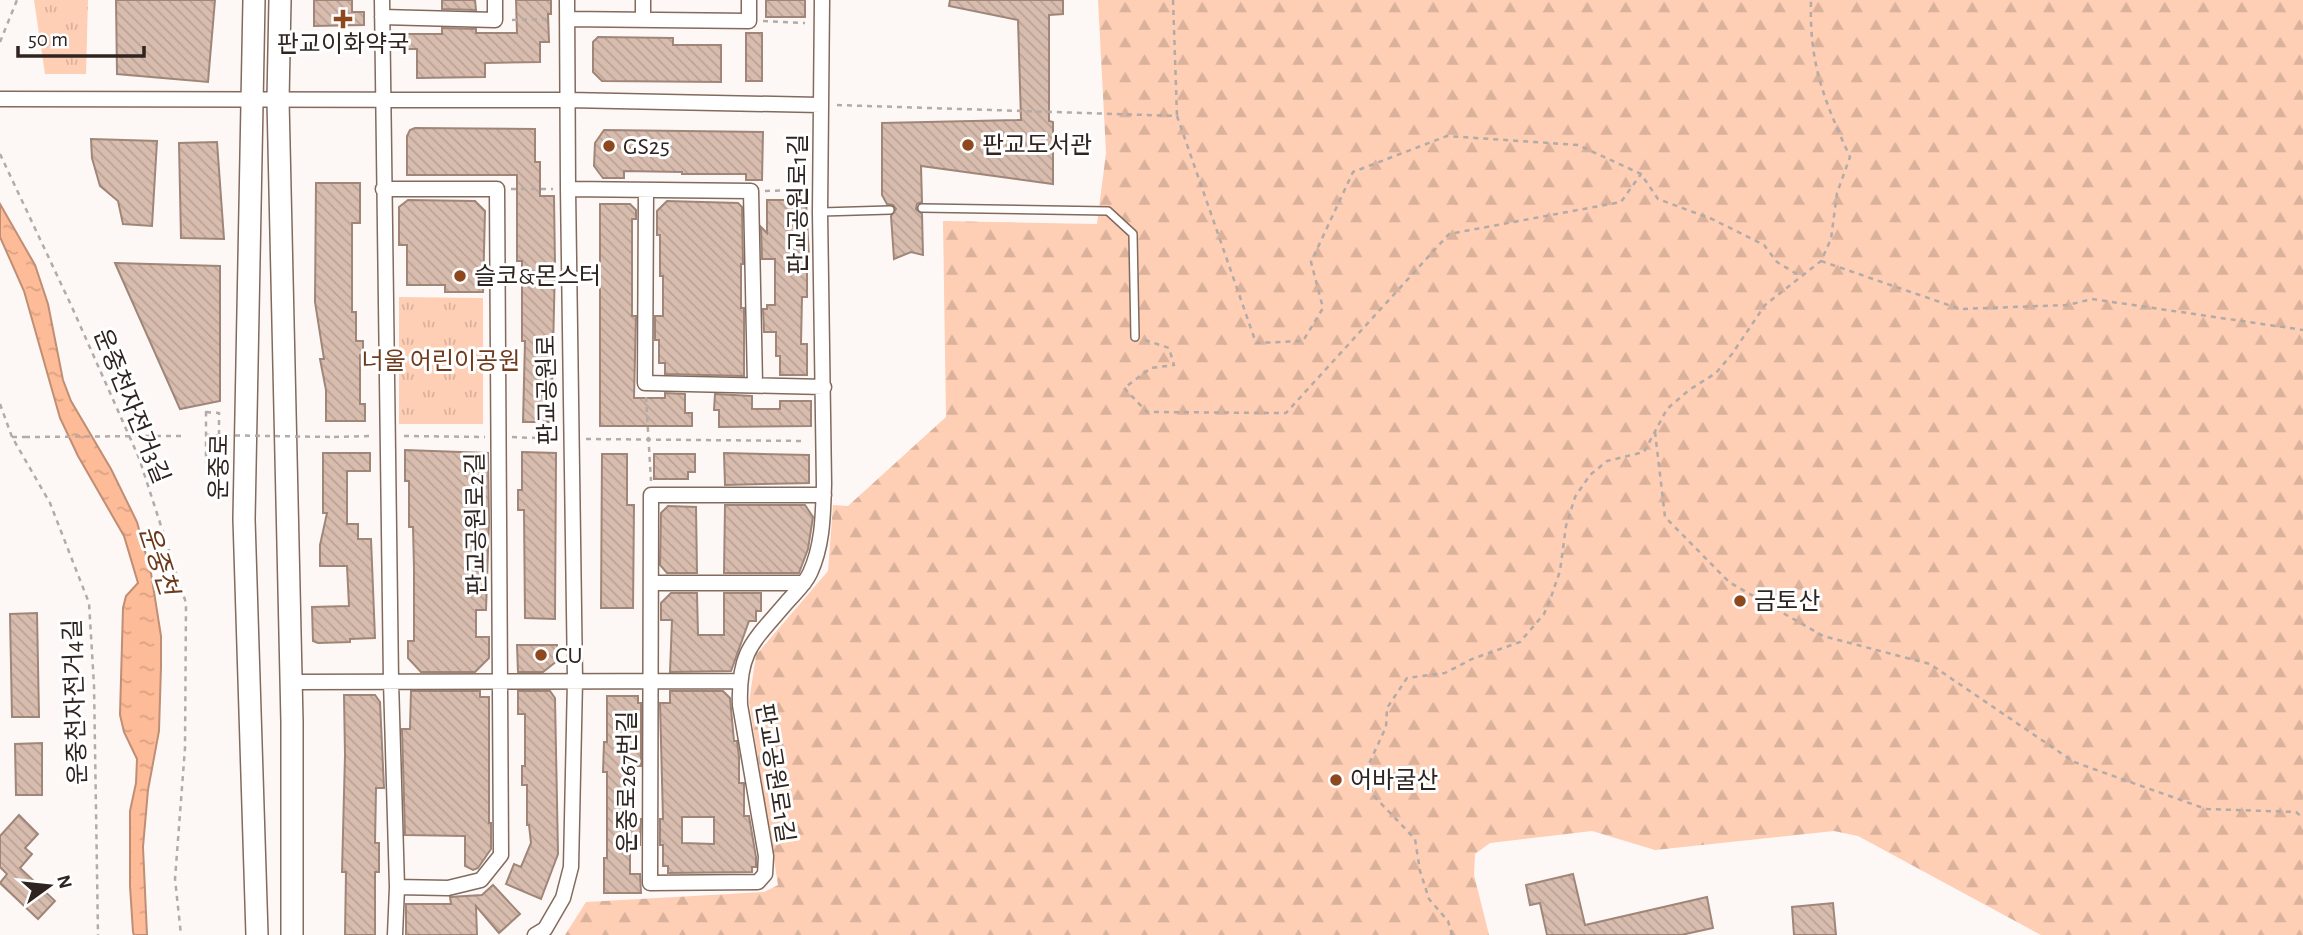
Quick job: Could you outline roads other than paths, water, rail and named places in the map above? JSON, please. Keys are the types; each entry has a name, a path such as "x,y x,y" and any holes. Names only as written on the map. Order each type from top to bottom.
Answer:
{"main road":[{"name":"운중로","path":"254,0 244,519 257,935"},
{"path":"280,0 278,100 291,682 292,935"}],"street":[{"path":"382,0 391,681 397,887 395,935"},
{"path":"382,17 495,20 495,0"},
{"name":"판교공원로","path":"542,933 563,898 571,867 575,680 567,0"},
{"path":"643,0 643,19"},
{"path":"567,19 749,21 749,0"},
{"name":"판교공원로1길","path":"650,883 758,883 765,874 766,856 740,705 739,681 741,667 752,645 804,583 816,560 821,540 824,495 820,212 822,0"},
{"path":"0,99 568,100 820,105"},
{"name":"판교공원로2길","path":"383,189 497,189 501,855 481,880 449,888 397,887"},
{"name":"판교공원로1길","path":"568,189 751,191 755,384"},
{"path":"646,190 645,383 824,387"},
{"path":"650,680 651,495 824,495"},
{"path":"651,583 804,583"},
{"name":"운중로267번길","path":"650,680 650,883"},
{"path":"291,682 739,681"}],"lane":[{"path":"922,208 1108,211 1133,234 1135,337"},
{"path":"820,212 891,210"}],"water":[{"path":"0,204 35,265 48,304 63,380 71,401 111,469 137,522 151,573 161,636 161,667 159,731 148,790 143,847 147,935 134,935 133,932 130,811 136,783 137,759 124,732 120,715 123,608 126,596 138,583 124,536 78,456 60,418 24,291 0,237"}],"place":[{"name":"판교이화약국","path":"343,19"},
{"name":"판교도서관","path":"968,145"},
{"name":"GS25","path":"609,146"},
{"name":"슬코&몬스터","path":"460,276"},
{"name":"금토산","path":"1740,601"},
{"name":"CU","path":"541,655"},
{"name":"어바굴산","path":"1336,780"}],"park label":[{"name":"너울 어린이공원","path":"441,361"}],"water label":[{"name":"운중천","path":"159,560"}]}
